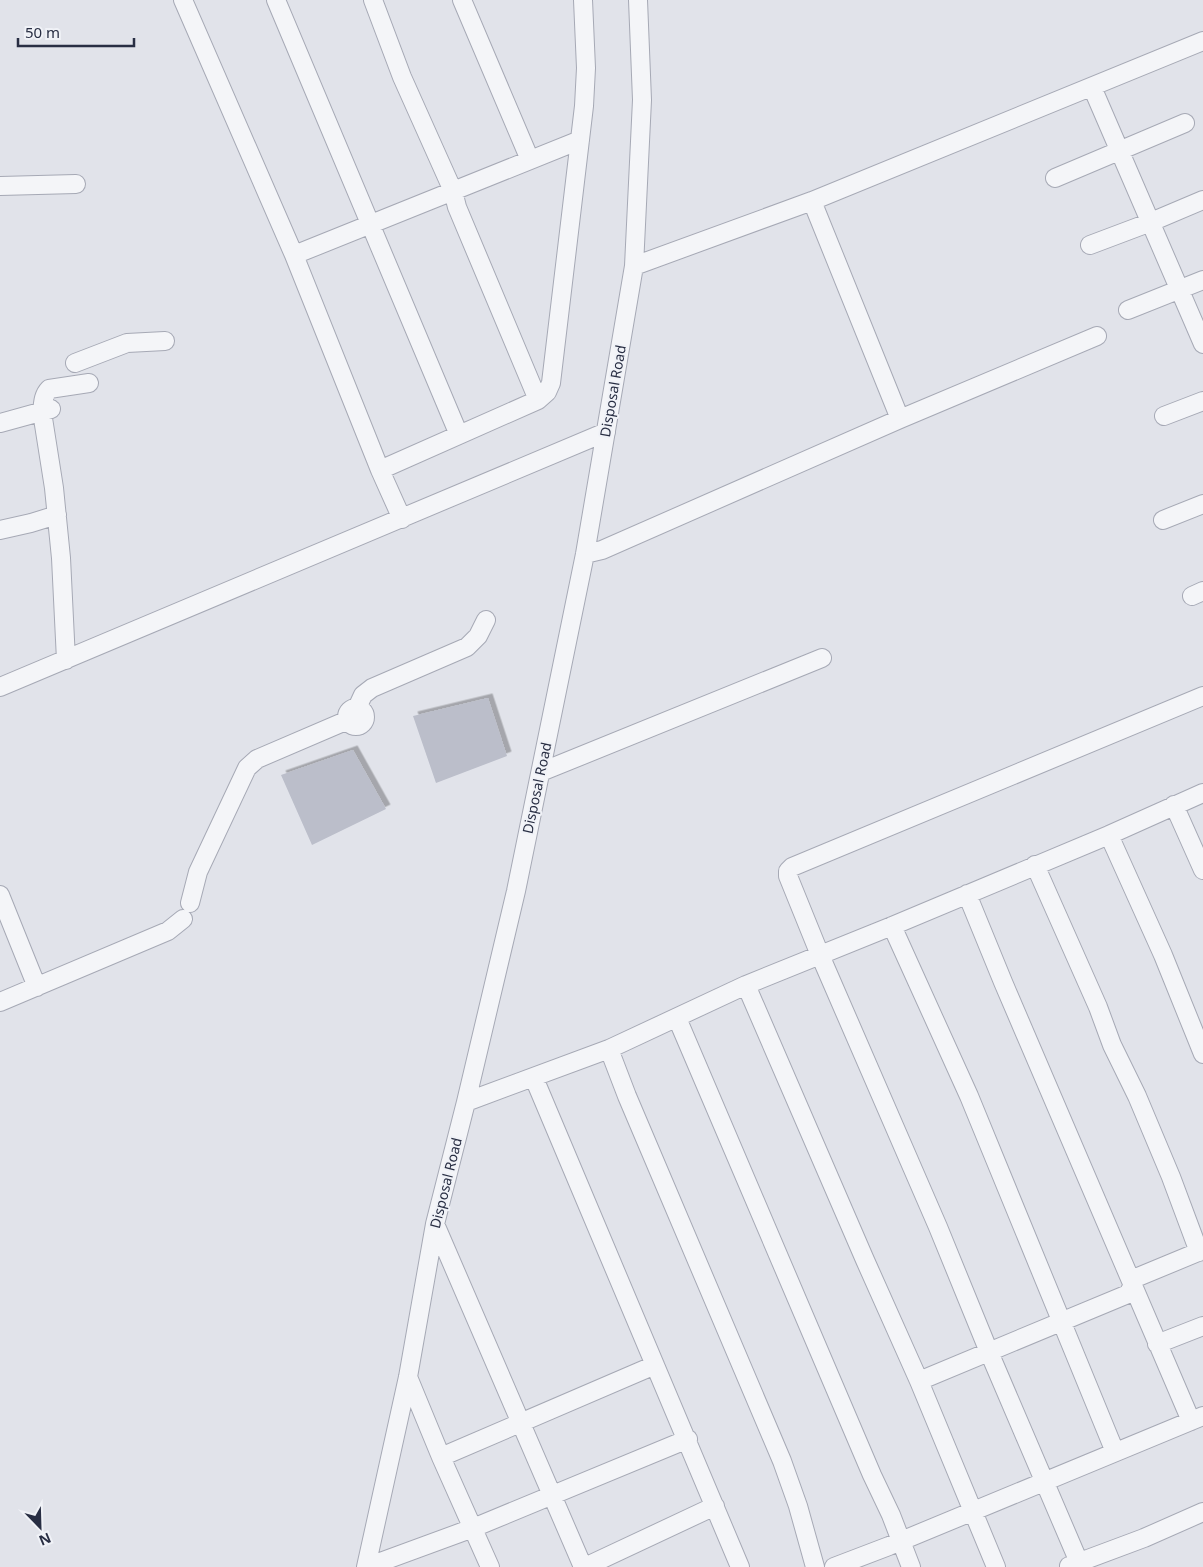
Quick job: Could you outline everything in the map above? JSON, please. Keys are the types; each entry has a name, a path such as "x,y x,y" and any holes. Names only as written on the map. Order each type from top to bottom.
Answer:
{"street":[{"path":"183,0 294,255 380,470 402,519"},
{"path":"276,0 459,435"},
{"path":"374,0 402,77 453,191 457,207 538,400"},
{"path":"462,0 530,160"},
{"path":"380,470 538,400 547,392 551,383 584,106 586,68 582,0"},
{"name":"Disposal Road","path":"367,1567 408,1378 435,1224 516,891 585,554 634,266 642,100 638,0"},
{"path":"634,266 812,200 1203,41"},
{"path":"1092,87 1180,289 1196,311 1203,344"},
{"path":"1055,178 1185,123"},
{"path":"294,255 580,140"},
{"path":"0,186 76,184"},
{"path":"812,200 900,419"},
{"path":"1090,246 1203,200"},
{"path":"1128,310 1203,280"},
{"path":"585,554 602,550 900,419 1097,336"},
{"path":"66,660 61,558 48,410 44,396 47,390 52,388 80,387 74,359 127,343 165,341"},
{"path":"1164,416 1203,401"},
{"path":"0,423 48,410"},
{"path":"0,687 606,432"},
{"path":"1163,520 1203,504"},
{"path":"0,530 57,515"},
{"path":"0,1002 168,931 187,911 198,872 247,768 257,759 352,714 363,695 372,688 467,647 478,636 486,620"},
{"path":"540,772 822,658"},
{"path":"1203,696 792,867 788,871 788,876 820,955 930,1210 988,1352 1045,1480 1076,1566 1203,1512"},
{"path":"466,1102 609,1049 746,985 1109,835 1203,793"},
{"path":"1174,806 1203,870"},
{"path":"1109,835 1163,955 1203,1054"},
{"path":"919,1381 1128,1294 1132,1287 1133,1279 1201,1251 1141,1105 1112,1045 1098,1007 1035,865"},
{"path":"834,1567 1197,1418 1157,1344 967,894"},
{"path":"0,895 37,986"},
{"path":"892,926 969,1096 1115,1452"},
{"path":"746,985 919,1381 996,1567"},
{"path":"677,1018 872,1475 891,1515 911,1567"},
{"path":"609,1049 630,1105 782,1461 798,1506 815,1567"},
{"path":"534,1078 688,1439 740,1567"},
{"path":"435,1224 551,1495 584,1567 715,1506"},
{"path":"1157,1344 1203,1326"},
{"path":"441,1457 655,1365"},
{"path":"408,1378 490,1567"},
{"path":"367,1567 473,1528 688,1439"}],"building":[{"path":"488,698 507,756 436,783 413,716"},
{"path":"353,750 386,809 312,845 281,775"}]}
